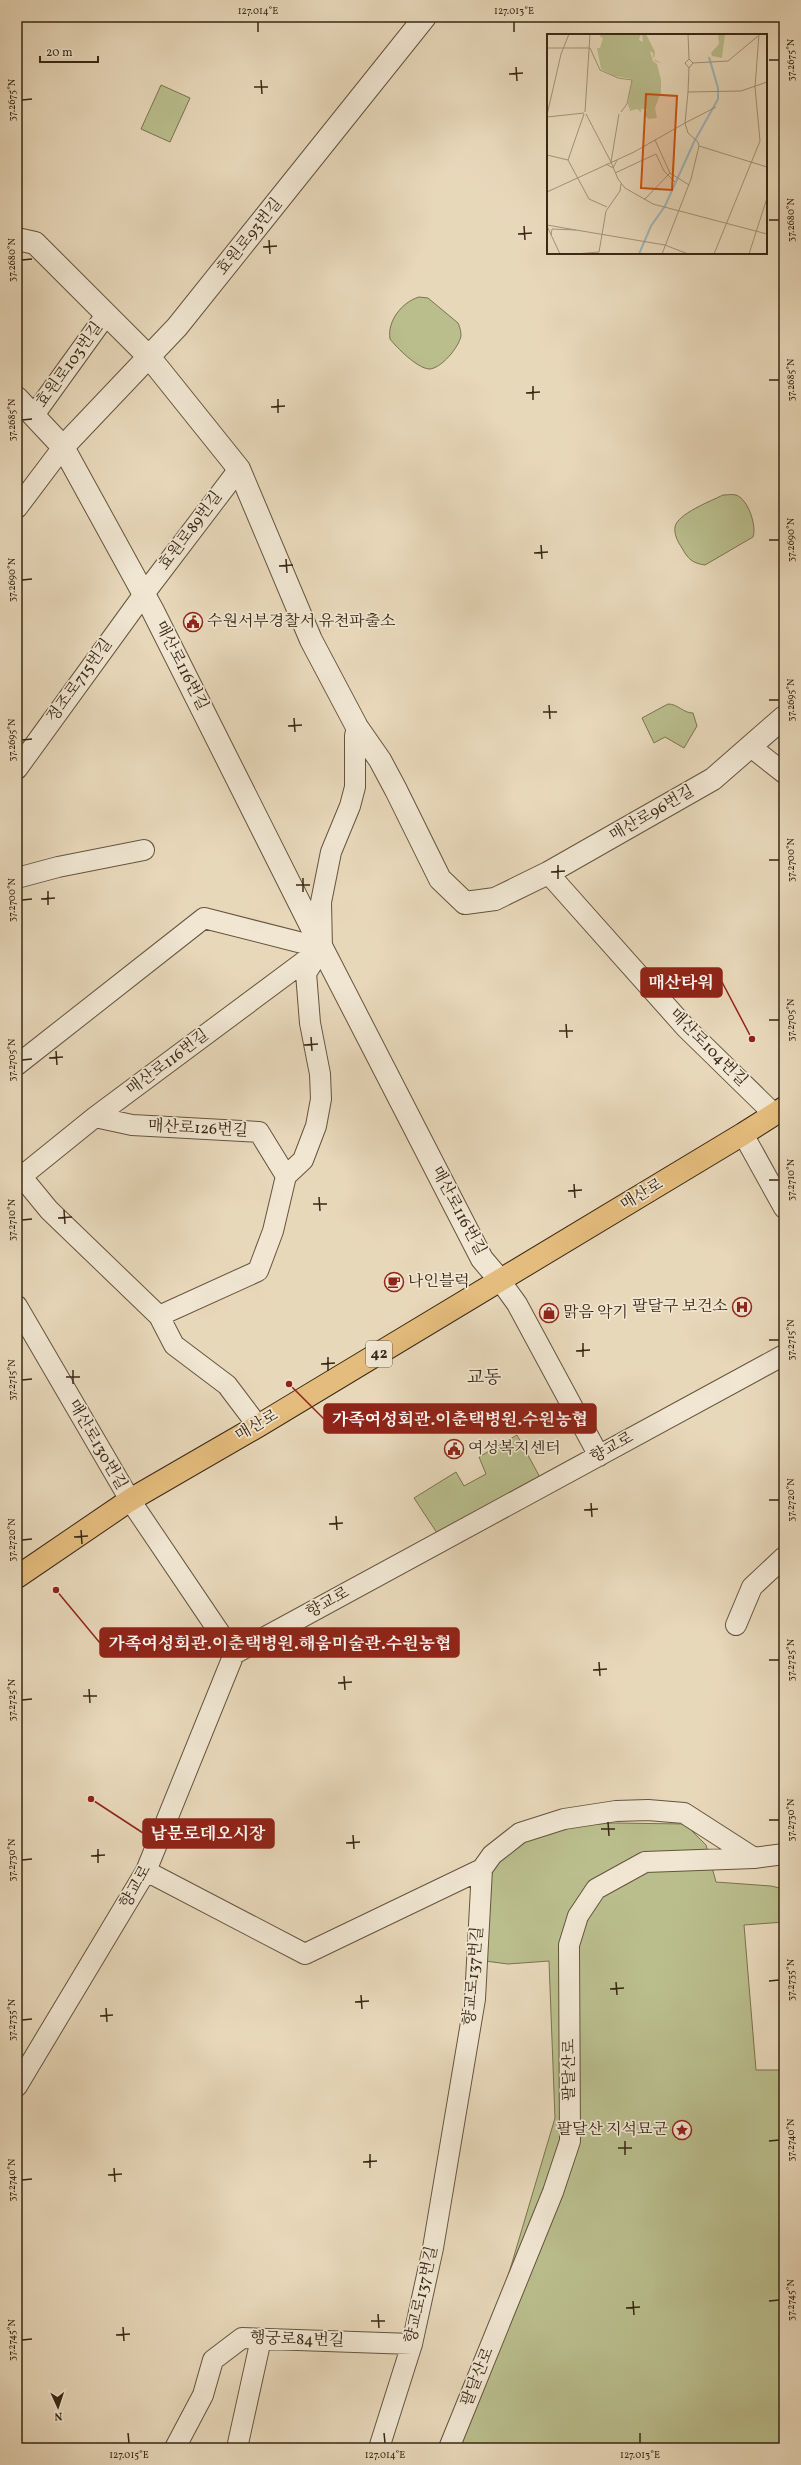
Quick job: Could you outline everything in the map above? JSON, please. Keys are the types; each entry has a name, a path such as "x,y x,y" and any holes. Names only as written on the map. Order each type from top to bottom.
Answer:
{"main road":[{"name":"매산로","path":"17,1577 130,1500 258,1426 779,1111"}],"street":[{"name":"효원로93번길","path":"63,447 150,358 425,17"},
{"path":"17,239 35,243 150,358 239,469 311,640 357,728"},
{"name":"효원로103번길","path":"34,415 106,315"},
{"name":"매산로116번길","path":"17,398 63,447 144,594 322,948 482,1259 499,1279"},
{"path":"17,508 63,447"},
{"name":"효원로89번길","path":"144,594 239,469"},
{"name":"정조로715번길","path":"17,769 144,594"},
{"name":"매산로96번길","path":"357,728 380,760 440,879 465,903 495,898 548,873 713,779 751,748 784,717"},
{"name":"매산로116번길","path":"322,948 321,902 331,852 350,806 355,786 355,736 357,728"},
{"path":"751,748 784,774"},
{"path":"17,878 58,867 144,850"},
{"name":"매산로104번길","path":"548,873 686,1028 779,1111"},
{"path":"17,1065 204,918 322,948 306,973 310,1023 320,1074 321,1099 316,1126 303,1160 286,1176 273,1231 258,1271 159,1316"},
{"name":"매산로116번길","path":"19,1176 95,1117 322,948"},
{"name":"매산로126번길","path":"95,1117 132,1125 259,1132 286,1176"},
{"path":"743,1134 784,1208"},
{"path":"19,1176 49,1210 159,1316 174,1345 227,1385 258,1426"},
{"path":"499,1279 517,1304 599,1456"},
{"name":"매산로130번길","path":"17,1306 130,1500 234,1654"},
{"name":"향교로","path":"17,2086 146,1871 234,1654 784,1357"},
{"path":"736,1625 752,1588 784,1557"},
{"path":"146,1871 305,1954 482,1869 492,1855 520,1833 564,1819 616,1811 648,1810 684,1813 754,1858"},
{"name":"팔달산로","path":"449,2448 553,2192 570,2141 569,1945 578,1916 596,1889 645,1862 754,1858 784,1854"},
{"name":"향교로137번길","path":"379,2448 412,2344 433,2248 472,2014 482,1869"},
{"name":"행궁로84번길","path":"175,2448 203,2395 212,2360 242,2338 412,2344"},
{"path":"237,2448 260,2339"}],"green space":[{"path":"161,85 190,98 170,142 141,129"},
{"path":"419,297 428,298 458,323 461,333 460,341 449,357 434,368 429,369 424,368 413,361 390,339 391,326 397,313 407,303"},
{"path":"723,495 736,495 748,507 754,526 753,537 705,565 697,563 688,558 684,552 675,533 675,527 677,522 688,513"},
{"path":"668,704 675,705 686,712 693,713 697,726 684,748 665,737 654,743 642,718"},
{"path":"517,1435 542,1481 441,1539 414,1498 456,1472 464,1486 486,1474 479,1457"},
{"path":"613,1823 685,1824 706,1845 716,1882 771,1886 784,1889 784,1922 744,1925 756,2070 784,2070 784,2448 457,2448 555,2118 549,1961 508,1964 485,1961 493,1857 521,1840 560,1827"}],"place":[{"name":"수원서부경찰서 유천파출소","path":"193,622"},
{"name":"매산타워","path":"752,1039"},
{"name":"나인블럭","path":"394,1282"},
{"name":"팔달구 보건소","path":"742,1307"},
{"name":"맑음 악기","path":"549,1313"},
{"name":"가족여성회관.이춘택병원.수원농협","path":"289,1384"},
{"name":"여성복지센터","path":"454,1449"},
{"name":"가족여성회관.이춘택병원.해움미술관.수원농협","path":"56,1590"},
{"name":"남문로데오시장","path":"91,1799"},
{"name":"팔달산 지석묘군","path":"682,2130"}],"district":[{"name":"교동","path":"484,1378"}]}
